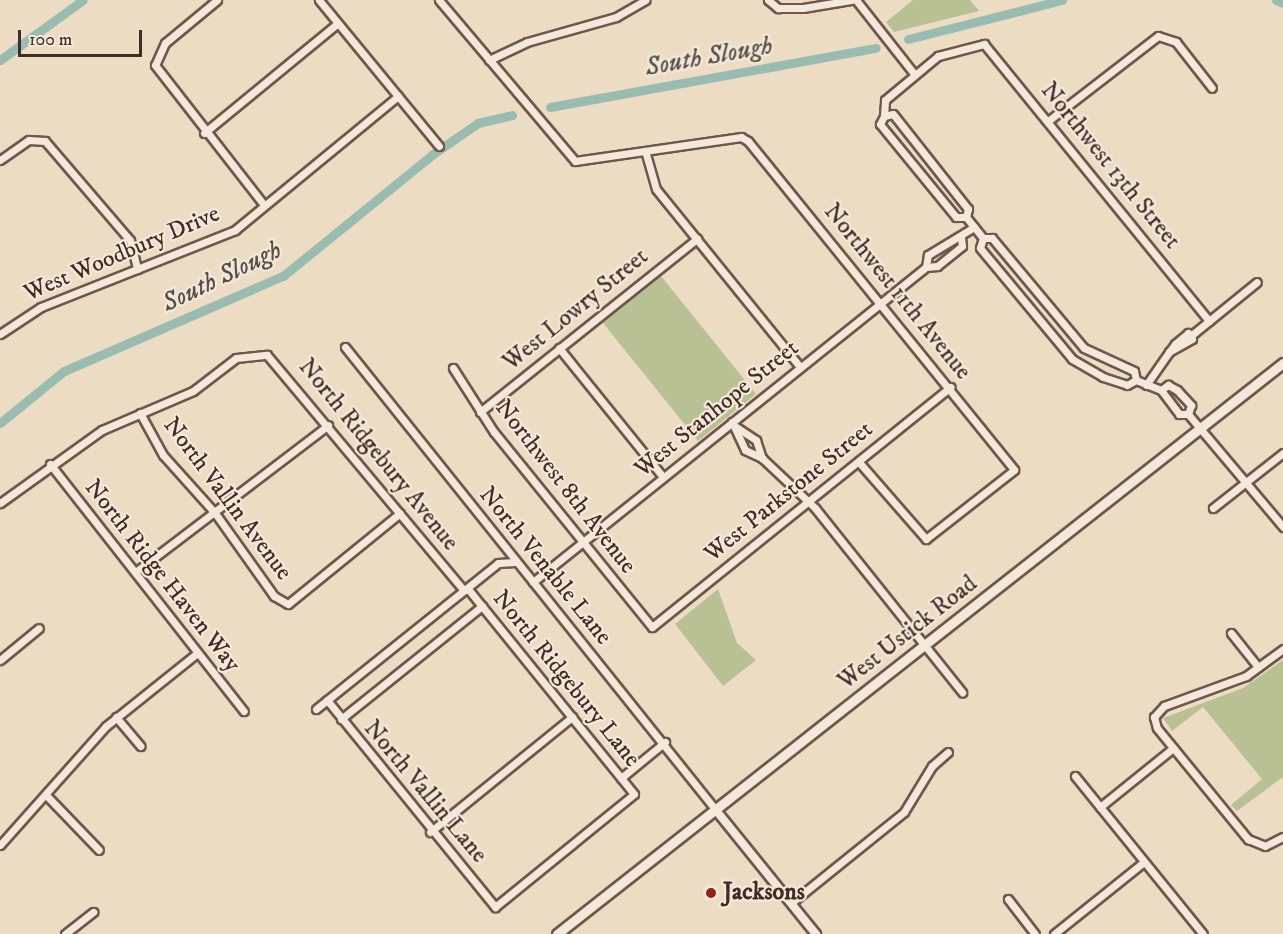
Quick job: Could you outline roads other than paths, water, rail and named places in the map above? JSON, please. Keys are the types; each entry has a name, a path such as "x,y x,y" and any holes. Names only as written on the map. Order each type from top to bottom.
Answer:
{"main road":[{"name":"West Ustick Road","path":"557,934 1283,363"}],"street":[{"path":"217,0 165,43 154,65 204,133 264,206"},
{"path":"319,0 439,146"},
{"path":"439,0 575,161 646,154 656,189 800,367"},
{"path":"768,0 778,8 803,8 854,0 915,75 885,100 884,116 880,124 956,217 966,217"},
{"path":"489,60 507,49 568,33 641,2"},
{"path":"204,133 338,23"},
{"path":"1048,121 1152,38 1164,36 1212,88"},
{"name":"Northwest 13th Street","path":"915,75 938,56 975,43 991,50 1209,321"},
{"name":"West Woodbury Drive","path":"0,334 32,311 235,230 398,96"},
{"path":"884,116 892,114 968,209 966,217"},
{"name":"Northwest 11th Avenue","path":"646,154 741,137 748,141 878,304 950,387 1014,470 926,538 858,461"},
{"path":"0,160 38,138 53,147 130,240 137,269"},
{"path":"966,217 983,238"},
{"name":"West Stanhope Street","path":"961,237 974,227"},
{"name":"West Stanhope Street","path":"926,267 928,255 953,235 961,237"},
{"name":"West Stanhope Street","path":"533,582 663,477 734,424 878,304 926,267 937,266 962,246 961,237"},
{"path":"983,238 992,238 1084,348 1134,371 1136,380"},
{"path":"983,238 980,248 1072,359 1103,378 1127,385 1136,380"},
{"name":"West Lowry Street","path":"480,412 697,239"},
{"path":"1146,385 1169,352 1257,282"},
{"name":"North Venable Lane","path":"345,347 515,562 665,742 715,809"},
{"path":"559,348 663,477"},
{"name":"North Ridgebury Avenue","path":"140,413 201,386 236,358 255,353 278,362 465,590"},
{"name":"Northwest 8th Avenue","path":"453,368 480,412 652,627"},
{"path":"1136,380 1161,390 1179,414 1188,414 1283,527"},
{"path":"1161,390 1168,385 1176,390 1191,405 1188,414"},
{"name":"West Parkstone Street","path":"652,627 950,387"},
{"path":"0,503 50,464 102,430 140,413"},
{"name":"North Vallin Avenue","path":"140,413 163,455 215,513 274,596 288,604 400,513"},
{"path":"734,424 745,450 762,458 808,501 962,692"},
{"path":"734,424 756,440 762,458"},
{"path":"138,570 328,425"},
{"path":"1213,508 1283,453"},
{"name":"North Ridge Haven Way","path":"50,464 138,570 197,652 244,711"},
{"path":"316,709 498,563 515,562"},
{"name":"North Ridgebury Lane","path":"465,590 482,606 634,794 495,907"},
{"path":"341,719 482,606"},
{"path":"0,660 39,628"},
{"path":"1231,633 1258,667"},
{"path":"1283,650 1234,682 1164,706 1154,717 1173,748 1258,845 1283,837"},
{"path":"0,845 116,717 197,652"},
{"name":"North Vallin Lane","path":"327,700 430,832 495,907"},
{"path":"116,717 140,746"},
{"path":"430,832 572,717"},
{"path":"621,778 665,742"},
{"path":"1100,807 1173,748"},
{"path":"791,903 904,812 932,766 948,752"},
{"path":"1075,776 1203,934"},
{"path":"46,795 99,850"},
{"path":"715,809 816,934"},
{"path":"1054,934 1144,862"},
{"path":"1008,899 1035,934"},
{"path":"65,934 93,912"}],"waterway":[{"path":"0,60 83,0"},
{"name":"South Slough","path":"908,39 1062,0"},
{"path":"1276,0 1283,3"},
{"name":"South Slough","path":"550,107 876,48"},
{"name":"South Slough","path":"0,423 64,371 283,276 433,154 478,123 512,115"}],"place":[{"name":"Jacksons","path":"711,893"}]}
